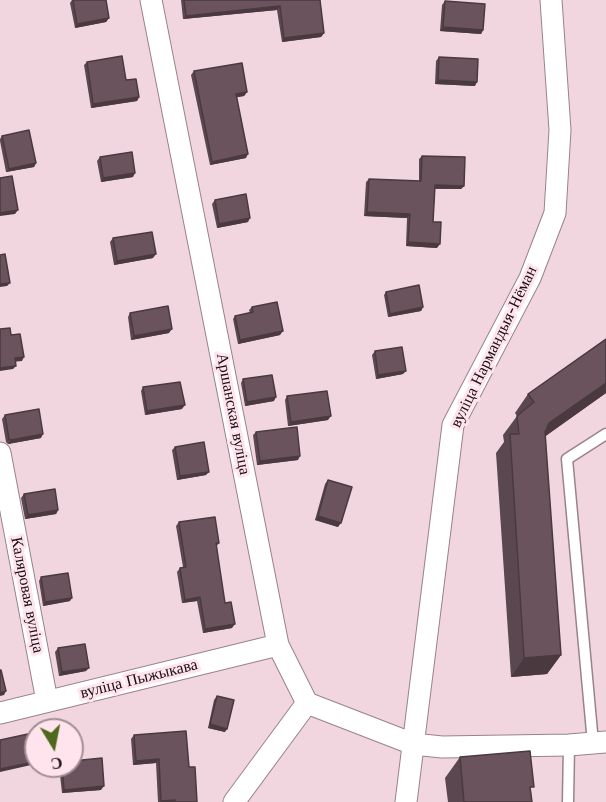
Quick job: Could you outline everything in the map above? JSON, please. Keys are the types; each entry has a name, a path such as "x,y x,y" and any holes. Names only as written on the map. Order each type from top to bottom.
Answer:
{"street":[{"name":"Аршанская вуліца","path":"151,0 278,645 307,704"},
{"name":"вуліца Нармандыя-Нёман","path":"406,802 453,425 530,278 555,213 560,130 551,0"},
{"name":"Каляровая вуліца","path":"0,453 47,701"},
{"name":"вуліца Пыжыкава","path":"0,713 278,645"},
{"path":"234,802 307,704 413,744 442,747 568,745 599,742"}],"lane":[{"path":"599,742 567,459 606,434"},
{"path":"568,745 568,802"}],"building":[{"path":"73,0 106,0 109,18 77,24"},
{"path":"184,0 320,0 324,33 284,38 280,6 186,16"},
{"path":"445,1 485,4 483,30 443,27"},
{"path":"122,56 126,80 136,79 139,97 93,104 87,62"},
{"path":"439,57 478,59 477,82 438,80"},
{"path":"242,63 247,92 236,94 248,154 212,162 194,71"},
{"path":"29,130 36,163 9,169 2,136"},
{"path":"132,152 135,173 103,178 100,157"},
{"path":"422,156 465,157 464,186 435,185 433,222 441,222 440,244 408,242 410,214 367,212 369,179 421,181"},
{"path":"12,176 18,210 0,213 0,178"},
{"path":"246,194 250,218 219,224 215,200"},
{"path":"152,232 156,254 117,261 113,238"},
{"path":"5,254 10,283 0,284 0,255"},
{"path":"419,285 423,307 390,314 386,292"},
{"path":"277,302 283,331 240,340 235,316 253,312 252,307"},
{"path":"168,306 172,329 134,336 130,313"},
{"path":"10,328 11,335 20,334 24,357 15,358 16,366 0,368 0,329"},
{"path":"606,339 606,383 549,423 545,432 561,655 524,658 510,434 519,434 517,416 534,402 528,394"},
{"path":"402,347 406,371 378,375 375,351"},
{"path":"272,375 276,397 247,402 243,379"},
{"path":"180,382 185,405 147,411 143,387"},
{"path":"327,391 331,416 291,422 287,396"},
{"path":"39,409 43,434 9,439 5,415"},
{"path":"297,427 300,456 260,461 256,432"},
{"path":"204,442 209,472 180,476 175,447"},
{"path":"328,480 352,487 341,523 318,516"},
{"path":"55,489 58,510 28,515 24,494"},
{"path":"215,517 219,543 216,543 225,603 231,602 235,624 205,629 200,597 185,600 180,568 186,567 179,522"},
{"path":"68,573 72,598 45,602 41,577"},
{"path":"85,644 89,668 62,672 58,648"},
{"path":"0,670 6,691 0,693"},
{"path":"217,696 234,700 227,729 210,724"},
{"path":"186,731 189,767 195,767 197,802 161,801 159,759 136,761 134,735"},
{"path":"24,735 24,764 0,769 0,740"},
{"path":"530,751 534,787 530,787 532,802 464,802 460,757"},
{"path":"102,758 104,786 64,790 63,778 84,778 84,760"}]}
